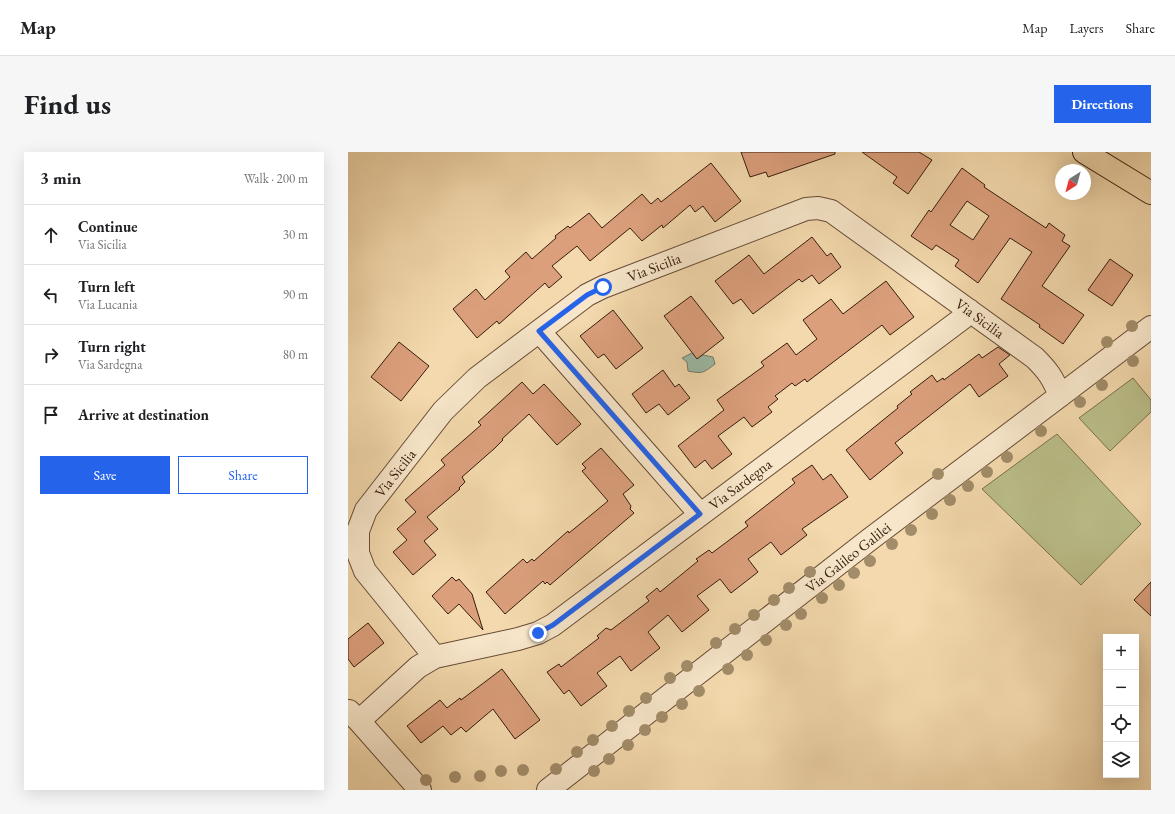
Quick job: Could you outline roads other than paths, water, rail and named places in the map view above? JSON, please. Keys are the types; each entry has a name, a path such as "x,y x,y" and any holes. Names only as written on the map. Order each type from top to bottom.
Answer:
{"main road":[{"path":"1084,152 1151,193"}],"street":[{"name":"Via Sicilia","path":"435,657 365,571 358,553 358,530 366,510 443,411 477,378 587,295 603,287 806,209 818,208 831,211 1035,358 1047,370 1055,382 1060,396"},
{"name":"Via Sardegna","path":"353,716 418,667 435,657 511,641 538,633 553,625 963,318 969,310"},
{"name":"Via Galileo Galilei","path":"548,790 869,540 1151,326"},
{"path":"539,331 700,514"},
{"path":"353,716 420,790"}]}
